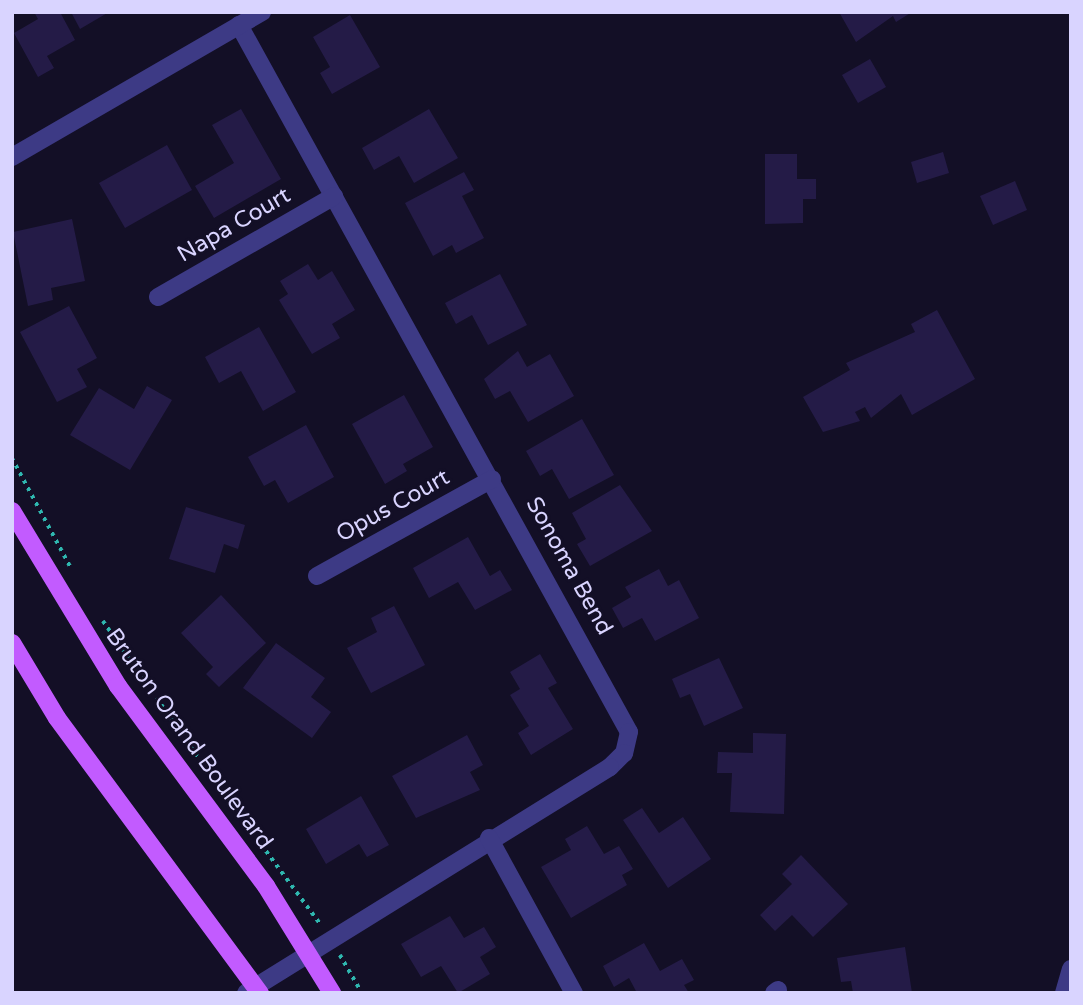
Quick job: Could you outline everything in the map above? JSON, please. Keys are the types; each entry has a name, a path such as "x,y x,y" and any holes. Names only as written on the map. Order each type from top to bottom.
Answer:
{"main road":[{"name":"Bruton Orand Boulevard","path":"12,511 118,686 307,950 332,993"},
{"path":"12,643 57,718 253,990"}],"street":[{"path":"12,157 262,12"},
{"name":"Sonoma Bend","path":"239,25 492,479 629,732 618,761 307,950 253,990"},
{"name":"Napa Court","path":"158,297 334,195"},
{"name":"Opus Court","path":"317,576 492,479"},
{"path":"489,838 574,993"},
{"path":"1064,993 1071,969"}],"path":[{"path":"12,458 73,573"},
{"path":"101,618 228,801"},
{"path":"244,822 329,937 362,993"}],"building":[{"path":"34,12 60,12 75,40 47,56 54,68 38,77 14,33 38,19"},
{"path":"71,12 109,12 80,29"},
{"path":"839,12 912,12 896,22 893,16 856,42"},
{"path":"350,15 380,67 332,94 320,73 330,67 313,37"},
{"path":"870,59 886,87 858,103 842,75"},
{"path":"241,109 281,179 214,218 195,186 234,163 212,125"},
{"path":"429,109 458,158 414,183 399,156 374,170 362,148"},
{"path":"167,145 192,190 125,228 99,183"},
{"path":"943,152 949,173 917,183 911,162"},
{"path":"765,154 797,154 797,179 816,179 816,199 803,199 803,223 765,224"},
{"path":"464,172 474,190 462,196 484,238 456,253 452,245 433,256 405,203"},
{"path":"1015,181 1027,210 993,225 980,196"},
{"path":"72,219 85,281 51,288 53,300 28,306 13,232"},
{"path":"308,264 318,280 332,271 355,310 332,324 340,338 312,354 279,300 288,294 280,281"},
{"path":"500,274 527,325 488,345 472,315 456,324 445,303"},
{"path":"69,306 97,358 77,369 87,387 57,402 20,332"},
{"path":"937,310 975,379 912,415 901,394 871,418 865,407 855,412 860,421 823,432 803,397 850,370 846,363 915,332 911,324"},
{"path":"259,327 296,392 263,411 241,371 219,383 205,357"},
{"path":"518,351 527,367 550,354 574,396 528,422 510,391 495,399 484,379"},
{"path":"147,386 172,400 130,470 70,435 99,388 134,409"},
{"path":"404,395 433,447 403,464 407,471 385,484 352,424"},
{"path":"582,419 614,475 569,499 552,469 540,476 526,451"},
{"path":"306,425 334,477 288,503 275,480 264,486 248,457"},
{"path":"620,485 652,531 590,566 577,544 586,539 572,513"},
{"path":"186,507 245,525 238,549 224,544 215,573 169,559"},
{"path":"468,537 490,576 500,570 512,590 475,610 458,582 429,598 413,568"},
{"path":"659,569 668,586 679,580 699,618 655,641 642,618 623,628 612,608 631,597 625,587"},
{"path":"221,595 266,643 219,687 206,674 213,667 181,633"},
{"path":"394,606 425,665 371,693 347,648 377,632 371,618"},
{"path":"276,643 325,678 311,697 331,712 312,738 243,688"},
{"path":"540,654 557,683 548,688 573,729 531,755 518,733 529,726 510,695 520,689 510,672"},
{"path":"719,658 743,708 704,726 690,694 680,698 672,679"},
{"path":"753,733 786,734 784,814 730,812 732,773 717,773 718,752 753,753"},
{"path":"467,735 483,765 470,772 480,790 416,818 392,776"},
{"path":"361,796 389,845 367,857 359,844 326,864 306,829"},
{"path":"642,808 659,833 683,817 711,859 668,888 623,820"},
{"path":"587,826 604,854 619,846 633,869 622,875 627,885 571,918 541,867 571,850 565,839"},
{"path":"801,855 848,904 813,937 792,915 775,931 760,915 792,884 782,874"},
{"path":"450,916 464,938 484,927 496,947 480,957 490,974 458,993 441,966 421,977 401,944"},
{"path":"644,943 660,971 682,959 694,980 684,985 689,993 637,993 629,978 614,987 603,966"},
{"path":"905,947 912,993 853,993 851,981 841,982 837,958"}]}
